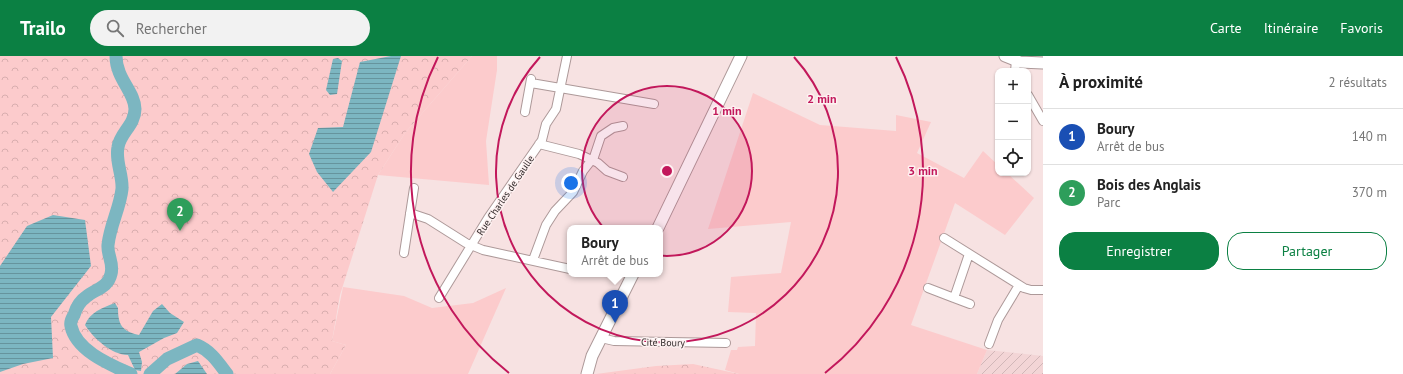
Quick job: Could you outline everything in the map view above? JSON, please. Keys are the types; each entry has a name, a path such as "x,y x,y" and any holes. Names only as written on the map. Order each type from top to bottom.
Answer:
{"street":[{"name":"Rue Charles de Gaulle","path":"439,298 539,144 548,121 556,109 567,56"},
{"path":"659,225 742,56"},
{"path":"1005,56 1016,66 1043,64"},
{"path":"525,112 531,81 560,90 654,104"},
{"path":"1031,100 1043,121"},
{"path":"534,260 548,220 573,192 583,171 591,161 601,136 608,130 623,126"},
{"name":"Rue Charles de Gaulle","path":"539,144 553,149 576,153 610,172 624,177"},
{"path":"404,253 414,188"},
{"name":"Rue Charles de Gaulle","path":"410,213 428,219 472,246 490,252 534,260 567,269"},
{"path":"944,238 1019,285 1031,290 1043,290"},
{"path":"954,298 969,254"},
{"path":"588,371 601,338 632,277"},
{"path":"989,344 1002,313 1019,285"},
{"path":"928,288 970,304"},
{"name":"Cité Boury","path":"601,338 614,341 726,343"}],"shaded area":[{"path":"987,350 1043,356 1043,374 977,374"}],"green space":[{"path":"0,56 472,56 405,133 378,175 340,295 332,341 346,345 330,374 0,374"},
{"path":"472,56 497,56 497,70 486,141 489,185 378,175 405,133"},
{"path":"753,93 820,125 896,131 896,115 931,122 917,153 964,178 983,151 995,162 995,176 1010,176 1034,198 1005,235 955,203 911,325 987,350 977,374 739,374 725,370 731,350 737,350 738,347 755,346 756,313 728,312 731,277 781,273 791,222 708,229"},
{"path":"343,287 404,296 432,308 473,303 506,288 468,374 330,374 346,345 332,341"},
{"path":"693,364 739,374 596,374 656,366"}],"water":[{"path":"391,56 401,56 371,152 333,192 317,172 309,154 318,128 343,127 360,62"},
{"path":"338,58 342,61 337,94 330,95 326,90 333,59"},
{"path":"53,215 85,220 91,266 51,317 53,358 23,364 0,372 0,266 27,226"},
{"path":"115,303 118,308 119,319 122,326 125,329 139,335 153,311 162,304 170,313 184,322 177,333 164,338 139,352 142,362 141,371 135,370 128,355 109,349 88,330 85,325 93,314"},
{"path":"198,361 207,374 175,374 187,364"}],"waterway":[{"path":"116,56 119,72 132,97 135,109 133,120 119,142 117,152 122,189 108,245 112,270 107,282 101,288 90,294 77,307 71,325 74,335 87,350 95,356 131,374"},
{"path":"150,374 167,359 197,345 202,347 210,354 227,374"}],"place":[{"name":"Bois des Anglais","path":"180,231"},
{"name":"Boury","path":"615,323"}]}
